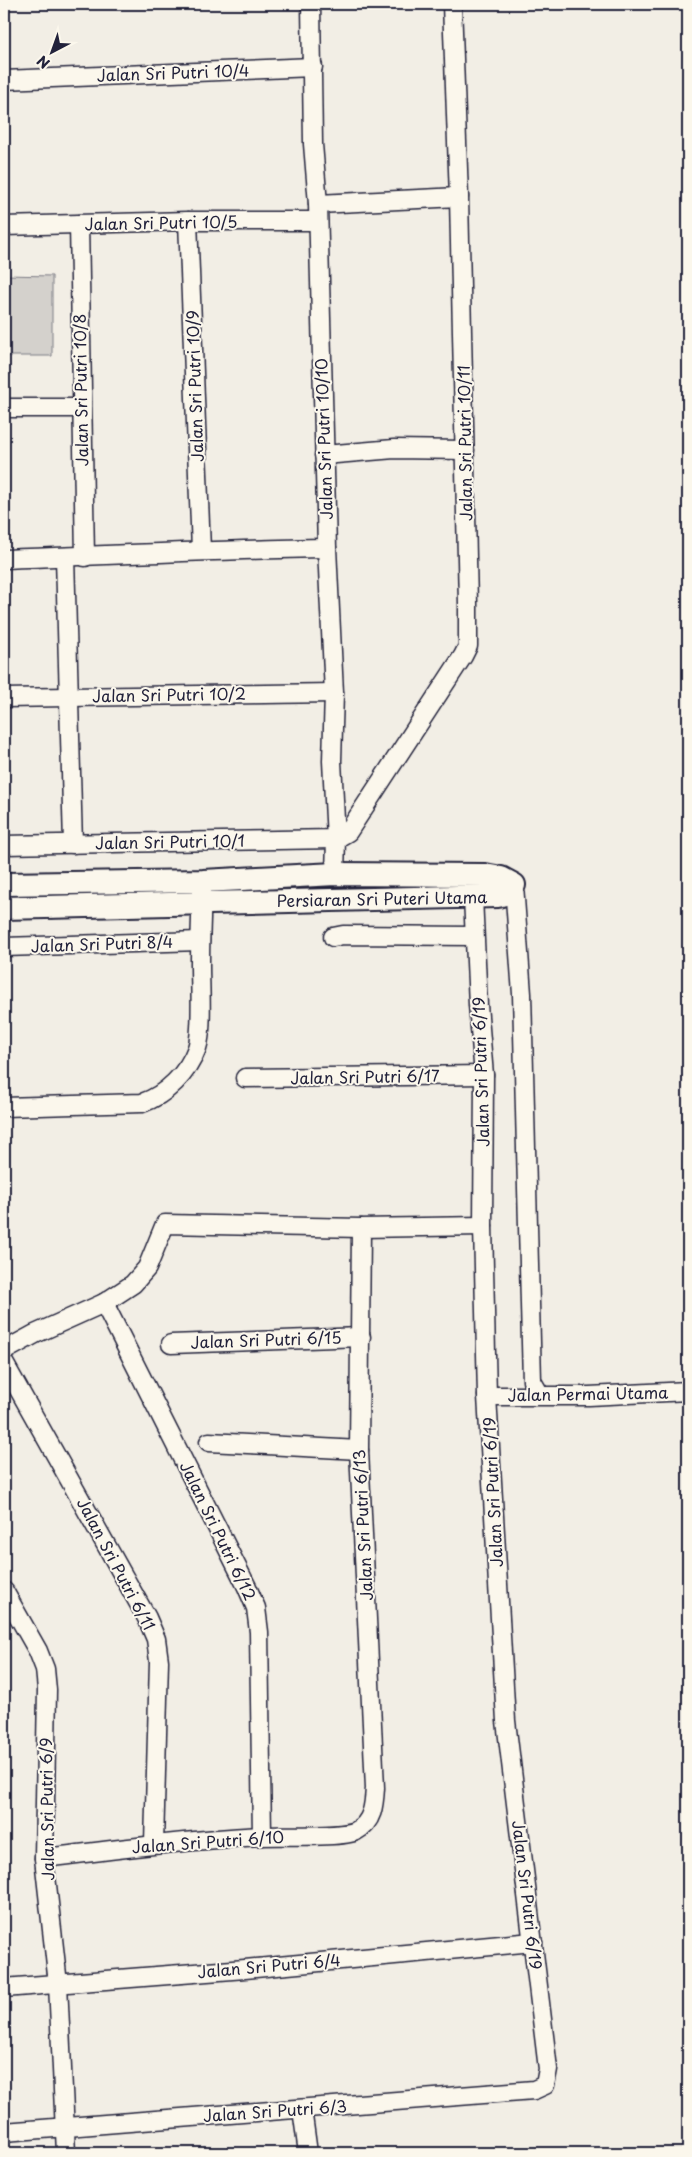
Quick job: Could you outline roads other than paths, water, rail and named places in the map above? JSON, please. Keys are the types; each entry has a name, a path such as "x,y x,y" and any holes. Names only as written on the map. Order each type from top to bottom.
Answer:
{"street":[{"name":"Jalan Sri Putri 10/10","path":"311,4 313,144 318,212 327,548 334,693 332,761 336,839 335,874"},
{"name":"Jalan Sri Putri 10/11","path":"336,839 348,832 468,646 459,197 452,4"},
{"name":"Jalan Sri Putri 10/4","path":"4,80 313,67"},
{"name":"Jalan Sri Putri 10/5","path":"4,226 188,221 318,212 459,197"},
{"name":"Jalan Sri Putri 10/9","path":"188,221 201,550"},
{"name":"Jalan Sri Putri 10/8","path":"79,224 85,557"},
{"path":"4,408 81,408"},
{"path":"324,455 394,448 465,450"},
{"path":"4,559 85,557 201,550 327,548"},
{"path":"65,557 73,844"},
{"name":"Jalan Sri Putri 10/2","path":"4,698 334,693"},
{"name":"Jalan Sri Putri 10/1","path":"4,845 336,839"},
{"name":"Persiaran Sri Puteri Utama","path":"4,884 203,881 335,874 485,875 501,878 514,886 506,894 473,896 4,908"},
{"path":"4,1107 142,1103 154,1099 181,1076 197,1048 200,1015 200,941 203,881"},
{"path":"514,886 522,994 532,1381 540,1395"},
{"name":"Jalan Sri Putri 6/19","path":"473,896 484,1075 483,1226 487,1396 506,1720 548,2068 545,2085"},
{"path":"333,937 343,935 474,936"},
{"name":"Jalan Sri Putri 8/4","path":"4,947 200,941"},
{"name":"Jalan Sri Putri 6/17","path":"245,1078 484,1075"},
{"path":"4,1352 44,1330 104,1303 140,1278 147,1268 165,1224 361,1228 483,1226"},
{"name":"Jalan Sri Putri 6/13","path":"361,1228 360,1450 376,1788 374,1808 368,1822"},
{"name":"Jalan Sri Putri 6/12","path":"104,1303 256,1608 260,1632 262,1836"},
{"name":"Jalan Sri Putri 6/15","path":"171,1344 360,1337"},
{"name":"Jalan Sri Putri 6/11","path":"4,1363 147,1618 156,1639 159,1661 154,1844"},
{"name":"Jalan Permai Utama","path":"487,1396 589,1396 688,1391"},
{"path":"209,1442 360,1450"},
{"name":"Jalan Sri Putri 6/9","path":"4,1591 38,1651 45,1669 47,1690 44,1858 58,1984 66,2153"},
{"name":"Jalan Sri Putri 6/10","path":"44,1858 154,1844 262,1836 355,1832 368,1822"},
{"name":"Jalan Sri Putri 6/4","path":"4,1988 533,1942"},
{"name":"Jalan Sri Putri 6/3","path":"4,2132 534,2090 545,2085"},
{"path":"302,2109 308,2153"}]}
